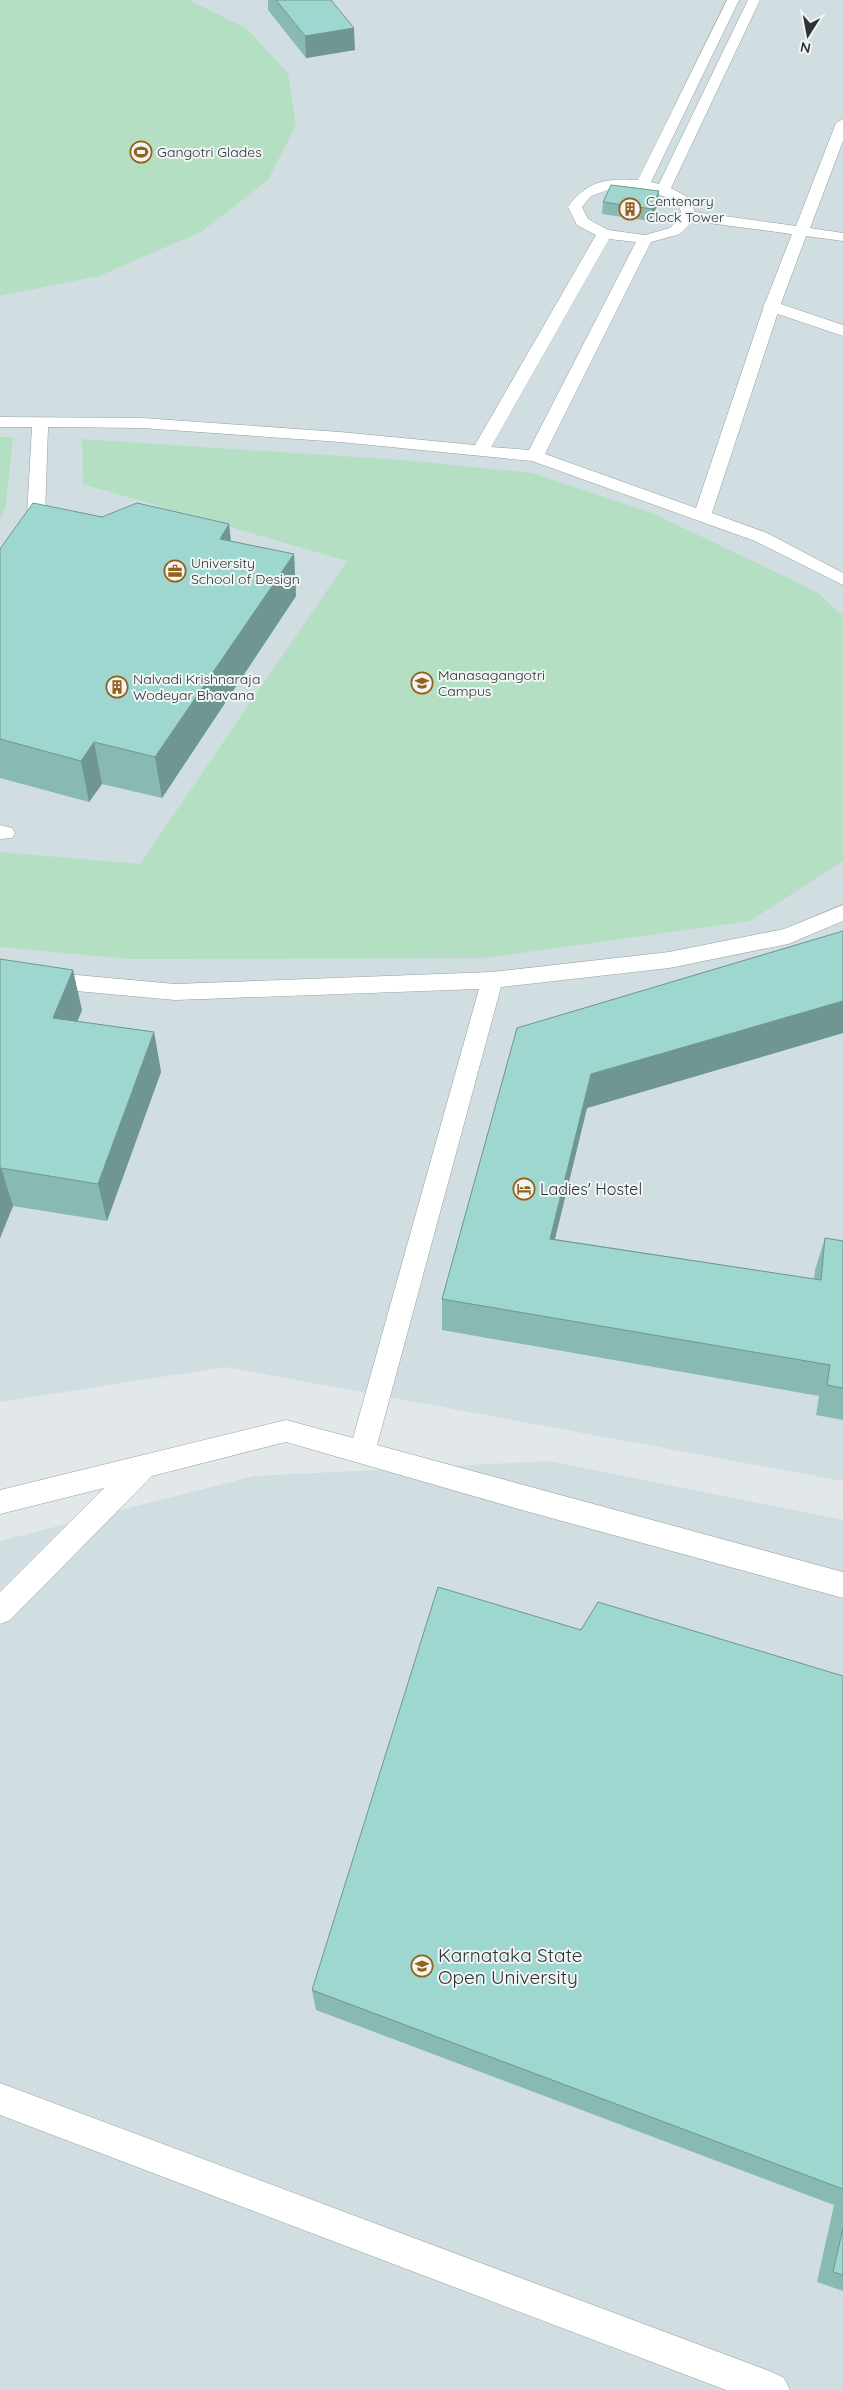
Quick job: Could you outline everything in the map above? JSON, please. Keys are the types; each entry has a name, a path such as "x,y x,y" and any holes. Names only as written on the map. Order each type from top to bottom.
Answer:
{"street":[{"path":"772,306 843,331"}],"lane":[{"path":"643,184 733,0"},
{"path":"664,188 754,0"},
{"path":"703,514 772,306 843,123"},
{"path":"611,184 643,184 664,188 684,200 689,216 675,231 645,239 604,234 582,222 575,207 586,193 611,184"},
{"path":"689,216 843,237"},
{"path":"480,450 604,234"},
{"path":"535,456 645,239"},
{"path":"0,422 142,423 340,437 535,456 761,536 843,580"},
{"path":"0,564 36,516 40,423"},
{"path":"0,976 175,992 492,980 668,960 788,936 843,913"},
{"path":"362,1452 492,980"},
{"path":"0,1502 286,1431 522,1498 843,1585"},
{"path":"0,1611 145,1465"},
{"path":"0,2099 772,2390"}],"shaded area":[{"name":"Manasagangotri Campus","path":"0,0 843,0 843,1481 225,1367 0,1402"},
{"name":"Karnataka State Open University","path":"548,1461 843,1520 843,2390 0,2390 0,1541 254,1476"}],"green space":[{"name":"Gangotri Glades","path":"0,0 189,0 246,28 288,73 296,125 268,180 201,232 99,276 0,296"},
{"path":"0,437 13,437 6,504 0,520"},
{"path":"82,439 402,460 532,473 652,513 817,592 843,616 843,861 750,921 484,958 129,959 0,947 0,852 140,864 347,561 83,484"}],"building":[{"path":"276,0 331,0 354,28 305,36"},
{"path":"611,185 659,191 652,209 603,202"},
{"name":"Nalvadi Krishnaraja Wodeyar Bhavana","path":"33,503 102,517 137,503 229,524 220,539 294,554 155,757 94,742 81,761 0,739 0,549"},
{"name":"Ladies' Hostel","path":"843,931 843,1001 591,1074 550,1239 821,1280 825,1238 843,1241 843,1388 827,1385 830,1365 442,1299 517,1028"},
{"path":"0,959 73,970 53,1018 154,1032 98,1184 1,1168 0,1170"},
{"path":"438,1587 581,1630 598,1602 843,1676 843,2189 312,1990"},
{"path":"843,2228 843,2275 833,2272"}],"place":[{"name":"Gangotri Glades","path":"141,152"},
{"name":"Centenary Clock Tower","path":"630,209"},
{"name":"University School of Design","path":"175,571"},
{"name":"Manasagangotri Campus","path":"422,683"},
{"name":"Nalvadi Krishnaraja Wodeyar Bhavana","path":"117,687"},
{"name":"Ladies' Hostel","path":"524,1189"},
{"name":"Karnataka State Open University","path":"422,1966"}]}
